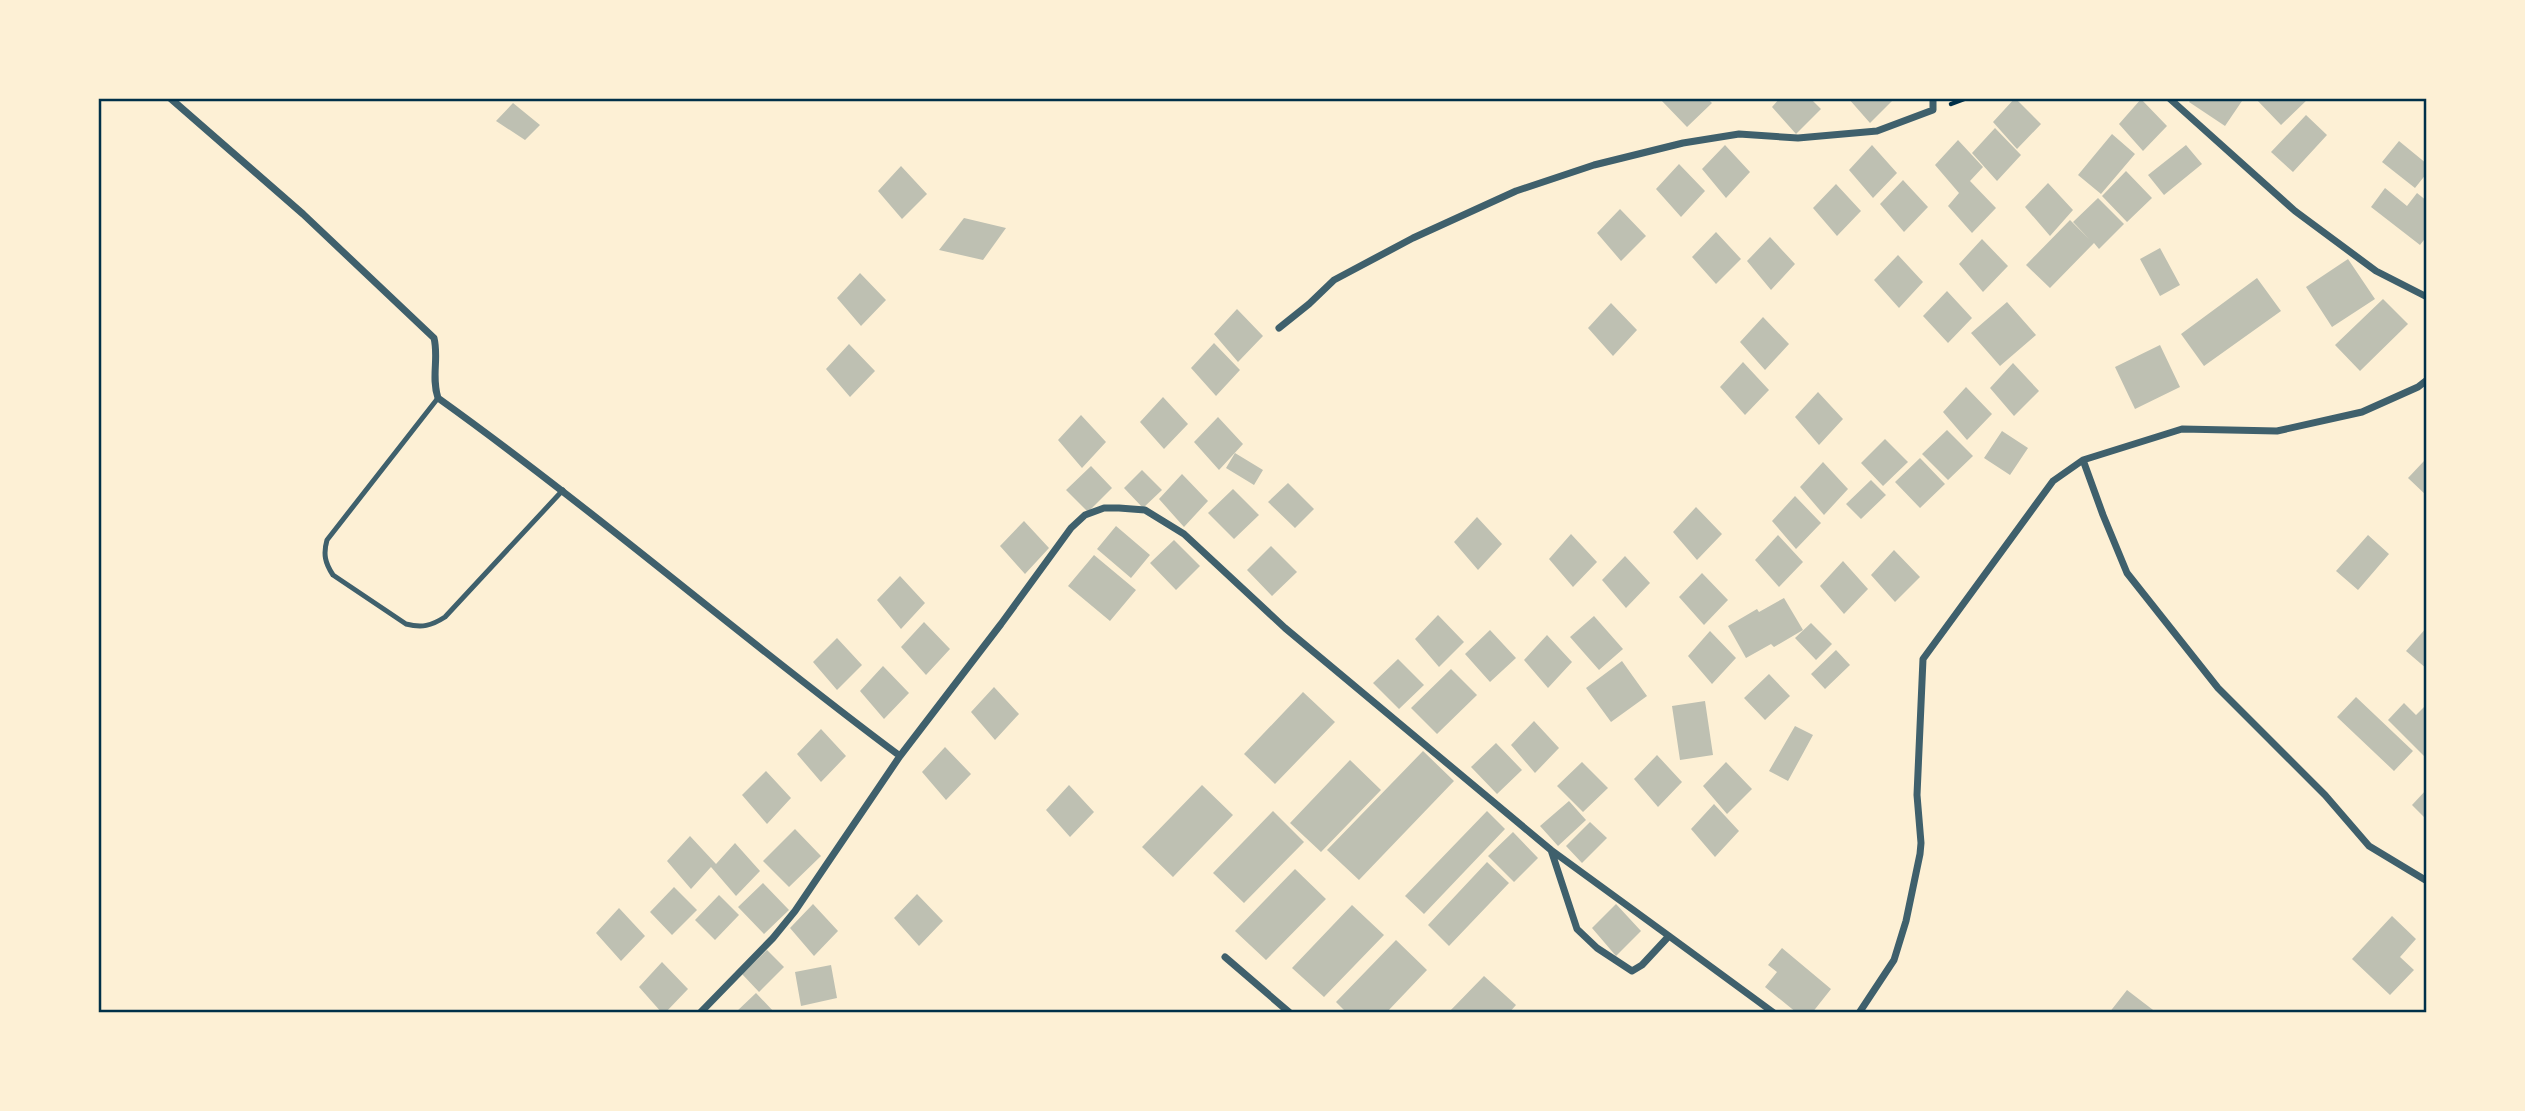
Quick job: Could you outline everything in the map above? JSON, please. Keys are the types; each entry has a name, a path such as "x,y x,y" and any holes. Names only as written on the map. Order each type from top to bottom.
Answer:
{"street":[{"path":"170,98 303,214 433,338 437,351 434,385 438,398 563,490 806,686 900,756"},
{"path":"1279,328 1334,280 1413,237 1516,191 1594,165 1683,143 1739,134 1798,138 1877,131 1933,110 1933,98"},
{"path":"2169,98 2295,211 2376,271 2427,298"},
{"path":"1859,1013 1894,960 1906,921 1920,854 1917,795 1923,659 2053,481 2083,460 2182,429 2277,431 2350,415 2384,402 2427,380"},
{"path":"2083,460 2127,573 2218,688 2325,795 2369,846 2427,881"},
{"path":"700,1013 774,938 795,911 900,756 1071,528 1085,515 1104,508 1145,510 1184,534 1285,628 1551,850 1774,1013"},
{"path":"1551,850 1577,929 1597,948 1632,971 1638,969 1669,936"},
{"path":"1226,957 1290,1013"}],"lane":[{"path":"438,398 327,540 324,551 326,564 333,575 406,624 419,628 432,625 445,617 563,490"}],"building":[{"path":"1707,98 1712,103 1687,127 1661,100"},
{"path":"1780,98 1810,98 1821,109 1796,134 1772,107"},
{"path":"1848,98 1895,98 1870,123"},
{"path":"2015,98 2041,124 2017,149 1993,122"},
{"path":"2192,98 2244,98 2225,126 2189,102"},
{"path":"2255,98 2309,98 2281,125"},
{"path":"2141,99 2167,126 2143,151 2119,124"},
{"path":"513,103 540,125 525,140 496,121"},
{"path":"2306,115 2327,135 2293,172 2271,152"},
{"path":"1995,128 2021,155 1997,181 1972,153"},
{"path":"2112,134 2135,154 2101,194 2078,175"},
{"path":"1958,140 1983,167 1970,181 1996,208 1972,233 1948,206 1959,193 1935,165"},
{"path":"2399,141 2427,164 2427,173 2415,188 2382,162"},
{"path":"1725,145 1750,172 1726,198 1702,169"},
{"path":"1872,145 1897,173 1873,198 1849,170"},
{"path":"2186,145 2202,164 2164,195 2148,175"},
{"path":"1679,164 1705,191 1681,217 1656,189"},
{"path":"901,166 927,194 902,219 878,191"},
{"path":"2126,171 2152,198 2127,222 2102,196"},
{"path":"1903,180 1928,207 1904,232 1880,204"},
{"path":"2048,183 2073,210 2050,236 2025,207"},
{"path":"1836,184 1861,211 1837,236 1813,208"},
{"path":"2385,188 2407,206 2417,193 2427,201 2427,236 2420,245 2371,207"},
{"path":"2098,198 2124,224 2099,249 2094,243 2050,288 2026,265 2070,220 2089,239 2073,222"},
{"path":"1620,209 1646,236 1621,261 1597,233"},
{"path":"964,218 1006,228 983,260 939,250"},
{"path":"1716,232 1741,259 1716,284 1692,257"},
{"path":"1770,237 1795,264 1771,290 1747,261"},
{"path":"1982,239 2008,266 1983,292 1959,264"},
{"path":"2160,248 2180,285 2160,296 2140,259"},
{"path":"1898,255 1923,282 1899,308 1874,280"},
{"path":"2348,259 2375,299 2332,327 2306,287"},
{"path":"860,273 886,300 861,326 837,298"},
{"path":"2257,278 2281,311 2204,366 2181,334"},
{"path":"1947,291 1972,318 1948,343 1923,316"},
{"path":"2383,299 2408,324 2360,371 2335,345"},
{"path":"2007,302 2036,335 2000,366 1971,333"},
{"path":"1611,303 1637,330 1613,356 1588,328"},
{"path":"1237,309 1263,336 1238,362 1214,334"},
{"path":"1763,317 1789,344 1765,370 1740,342"},
{"path":"1214,343 1240,370 1216,396 1191,368"},
{"path":"849,344 875,371 850,397 826,369"},
{"path":"2160,345 2180,387 2135,409 2115,367"},
{"path":"1743,362 1769,390 1745,415 1720,387"},
{"path":"2013,363 2039,391 2014,416 1990,388"},
{"path":"1966,387 1992,414 1967,440 1943,412"},
{"path":"1818,392 1843,419 1819,445 1795,417"},
{"path":"1163,397 1188,424 1164,449 1140,422"},
{"path":"1081,415 1106,442 1082,468 1058,440"},
{"path":"1218,417 1243,444 1219,470 1194,442"},
{"path":"1947,430 1973,456 1948,480 1922,454"},
{"path":"2002,431 2028,448 2010,475 1984,458"},
{"path":"1885,439 1908,462 1883,486 1861,463"},
{"path":"1235,453 1263,470 1254,485 1226,468"},
{"path":"1920,458 1945,484 1920,508 1895,482"},
{"path":"2424,461 2427,464 2427,496 2408,478"},
{"path":"1823,462 1848,489 1824,515 1800,487"},
{"path":"1091,466 1112,488 1088,512 1066,490"},
{"path":"1142,470 1162,490 1143,508 1124,488"},
{"path":"1182,474 1208,501 1184,527 1159,499"},
{"path":"1871,480 1886,495 1861,519 1846,504"},
{"path":"1288,483 1314,509 1295,528 1268,502"},
{"path":"1233,489 1259,515 1234,539 1208,513"},
{"path":"1795,496 1821,523 1796,549 1772,521"},
{"path":"1696,507 1722,534 1697,560 1673,532"},
{"path":"1477,517 1502,544 1478,570 1454,542"},
{"path":"1024,521 1049,548 1025,574 1000,546"},
{"path":"1116,526 1150,555 1131,578 1097,549"},
{"path":"1571,534 1597,562 1573,587 1549,559"},
{"path":"1778,535 1803,562 1779,587 1755,560"},
{"path":"2368,535 2389,554 2358,590 2336,571"},
{"path":"1174,540 1200,566 1176,590 1150,563"},
{"path":"1271,546 1297,572 1272,596 1247,570"},
{"path":"1894,550 1920,577 1895,602 1871,575"},
{"path":"1094,555 1136,590 1110,621 1068,586"},
{"path":"1625,556 1650,583 1626,608 1602,580"},
{"path":"1843,561 1868,589 1844,614 1820,586"},
{"path":"1702,573 1728,600 1704,625 1679,597"},
{"path":"900,576 925,603 901,629 877,600"},
{"path":"1784,598 1803,630 1774,647 1771,644 1746,658 1728,626 1757,609 1759,612"},
{"path":"1438,615 1464,642 1439,667 1415,639"},
{"path":"1594,616 1623,649 1599,670 1570,637"},
{"path":"924,622 950,649 926,675 901,647"},
{"path":"1811,623 1832,644 1816,660 1795,638"},
{"path":"2427,627 2427,669 2406,651"},
{"path":"1490,630 1516,658 1490,682 1465,654"},
{"path":"1710,631 1736,658 1712,684 1688,656"},
{"path":"1547,635 1572,662 1548,688 1524,660"},
{"path":"837,638 862,665 837,690 813,662"},
{"path":"1836,650 1850,665 1825,689 1811,674"},
{"path":"1398,659 1424,685 1399,709 1373,683"},
{"path":"1622,661 1647,696 1611,722 1586,688"},
{"path":"883,666 909,693 884,719 860,691"},
{"path":"1451,669 1477,695 1437,734 1411,708"},
{"path":"1769,674 1790,696 1765,720 1744,698"},
{"path":"994,687 1019,714 995,740 971,712"},
{"path":"1303,692 1335,722 1275,784 1244,754"},
{"path":"2356,697 2413,751 2394,771 2337,717"},
{"path":"1705,701 1713,755 1680,760 1672,706"},
{"path":"2404,703 2416,715 2427,704 2427,759 2388,720"},
{"path":"1534,721 1559,748 1535,773 1511,745"},
{"path":"1795,726 1813,735 1788,781 1769,771"},
{"path":"821,729 846,756 821,782 797,754"},
{"path":"1496,743 1522,770 1497,794 1471,767"},
{"path":"945,747 971,774 946,800 922,772"},
{"path":"1423,751 1454,781 1359,880 1327,850"},
{"path":"1657,755 1682,782 1658,807 1634,779"},
{"path":"1350,760 1381,790 1321,852 1290,823"},
{"path":"1582,762 1608,788 1583,812 1557,786"},
{"path":"1726,762 1752,789 1727,814 1703,786"},
{"path":"766,771 791,798 767,824 742,795"},
{"path":"1069,785 1094,812 1070,837 1046,810"},
{"path":"1202,785 1233,815 1173,877 1142,847"},
{"path":"2427,789 2427,820 2412,805"},
{"path":"1569,801 1586,820 1558,846 1540,826"},
{"path":"1714,804 1739,831 1715,857 1691,829"},
{"path":"1273,811 1304,842 1244,903 1213,873"},
{"path":"1487,811 1505,829 1424,914 1405,896"},
{"path":"1590,822 1607,838 1582,863 1566,846"},
{"path":"795,829 821,856 789,887 763,861"},
{"path":"1513,832 1538,858 1514,882 1488,856"},
{"path":"690,836 716,864 735,843 760,871 736,896 711,867 691,889 667,861"},
{"path":"1487,862 1509,883 1449,946 1428,925"},
{"path":"1295,869 1326,899 1266,960 1235,931"},
{"path":"763,883 789,910 764,934 738,907"},
{"path":"674,887 697,910 672,935 650,912"},
{"path":"917,894 943,921 919,946 894,918"},
{"path":"719,895 739,915 715,940 695,920"},
{"path":"813,904 838,931 814,956 790,928"},
{"path":"1616,904 1641,931 1616,956 1592,928"},
{"path":"1352,905 1384,935 1324,997 1292,968"},
{"path":"619,908 645,936 621,961 596,933"},
{"path":"2392,916 2416,939 2400,957 2414,970 2390,995 2352,959"},
{"path":"1396,940 1427,970 1386,1013 1347,1013 1336,1002"},
{"path":"1782,948 1831,989 1812,1013 1797,1013 1765,987 1777,972 1768,965"},
{"path":"767,950 784,967 759,992 742,974"},
{"path":"662,962 688,989 665,1013 662,1013 639,987"},
{"path":"831,965 837,998 801,1006 795,972"},
{"path":"1484,976 1516,1005 1509,1013 1448,1013"},
{"path":"2127,990 2157,1013 2109,1013"},
{"path":"756,993 775,1013 735,1013"}]}
